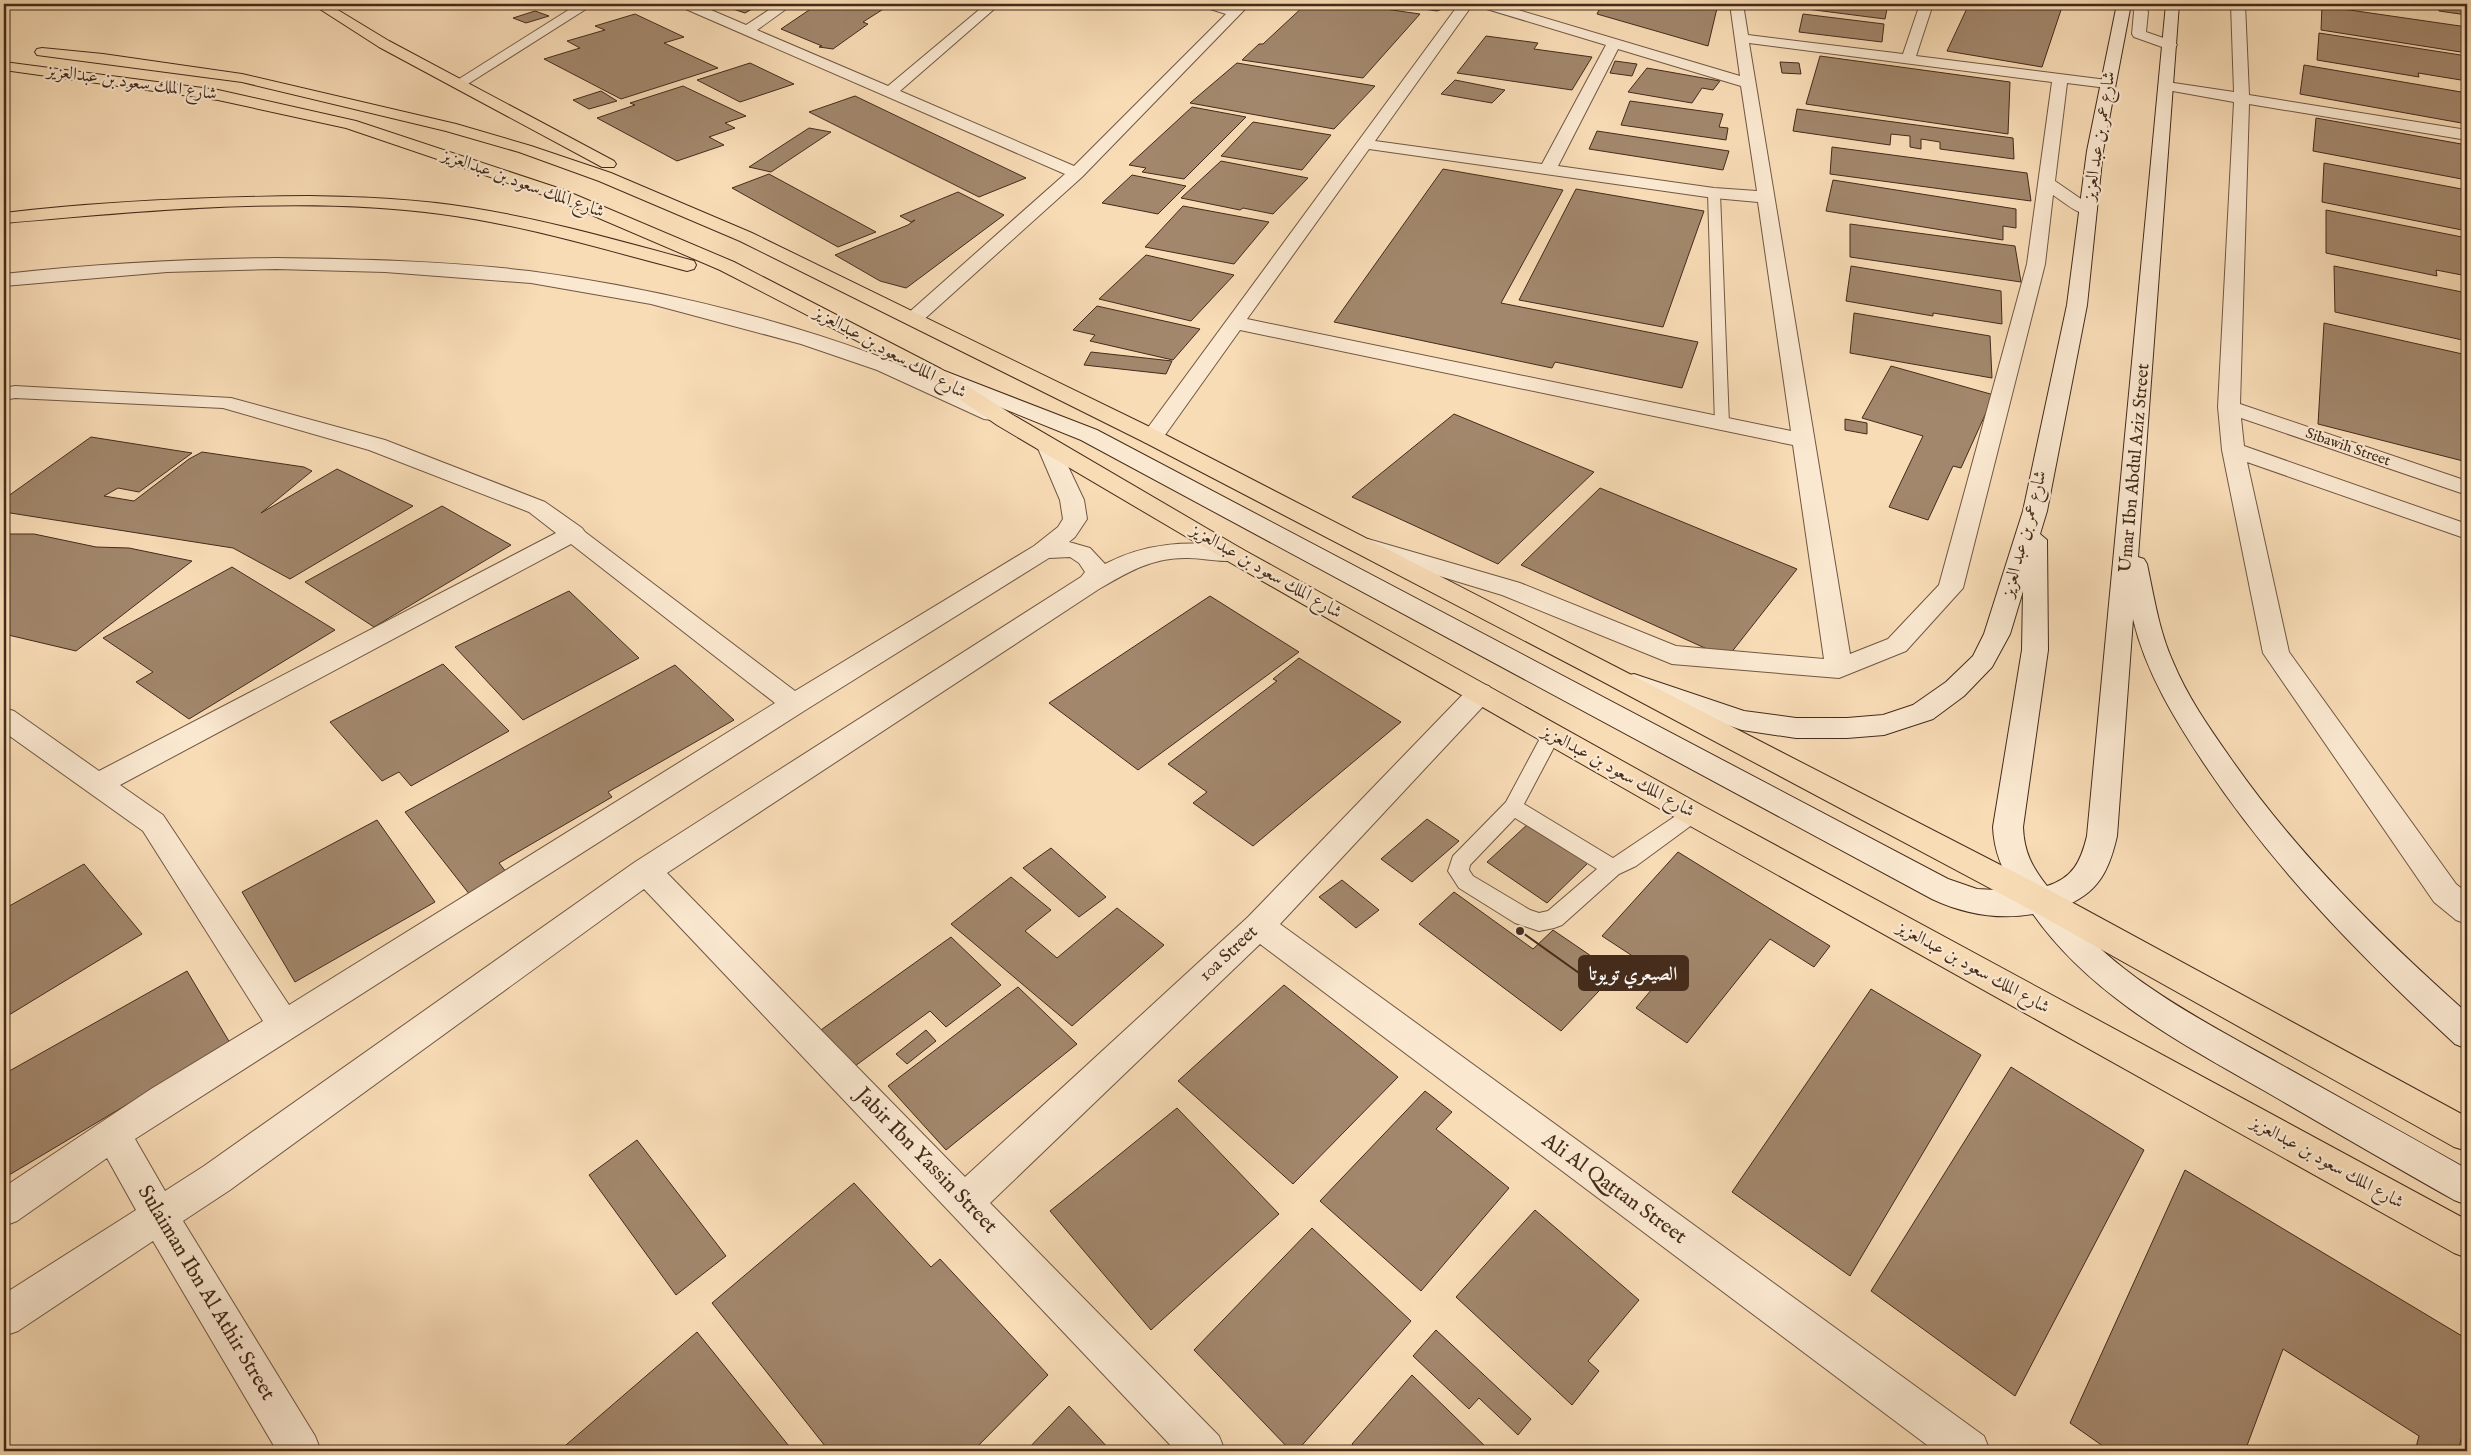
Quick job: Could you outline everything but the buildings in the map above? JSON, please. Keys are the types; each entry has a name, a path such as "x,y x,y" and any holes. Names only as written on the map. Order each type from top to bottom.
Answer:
{"main road":[{"path":"319,4 384,44 746,237"},
{"name":"شارع الملك سعود بن عبدالعزيز","path":"4,49 103,58 242,78 450,126 604,177 746,237 1152,437 1353,543 1607,673 2040,900 2467,1135"},
{"name":"شارع الملك سعود بن عبدالعزيز","path":"4,66 218,95 358,127 483,167 558,194 727,266 850,332 934,373 1005,420 1233,554 1693,814 2467,1240"},
{"path":"4,218 137,207 270,201 372,204 470,213 620,246 699,269 776,298 850,332"}],"street":[{"path":"686,4 1076,173"},
{"path":"747,30 787,4"},
{"path":"889,93 994,4"},
{"path":"1209,4 1239,8"},
{"path":"1152,437 1466,4"},
{"path":"1485,4 1747,83"},
{"path":"1736,4 1839,669"},
{"path":"1908,60 1927,4"},
{"name":"شارع عمر بن عبد العزيز","path":"1607,673 1742,720 1796,728 1847,728 1884,724 1923,712 1955,690 1983,660 1997,634 2035,511 2077,306 2088,210 2107,84 2124,4"},
{"path":"2138,4 2142,12 2140,34 2148,39 2170,44"},
{"name":"Umar Ibn Abdul Aziz Street","path":"934,373 1090,434 1922,880 1964,899 2011,905 2062,895 2080,883 2096,862 2102,836 2173,4"},
{"path":"2238,4 2242,98 2229,407 2233,450 2276,653 2445,893 2467,911"},
{"path":"458,84 581,5"},
{"path":"913,319 1076,173 1239,8"},
{"path":"1556,25 1559,11"},
{"path":"1741,38 2107,84"},
{"path":"1548,169 1614,43"},
{"path":"1353,543 1511,589 1672,655 1839,669 1897,645 1951,588 2036,264 2060,78"},
{"path":"2167,86 2467,134"},
{"path":"1365,144 1714,193 1765,197"},
{"path":"2046,183 2088,210"},
{"path":"4,280 41,275 188,264 306,263 399,267 530,277 640,296 765,328 848,353 924,382 1005,420"},
{"path":"4,299 41,275"},
{"path":"1236,323 1803,440"},
{"path":"4,394 15,392 224,402 377,445 537,507 574,533 794,704"},
{"name":"Sibawih Street","path":"2229,407 2467,488"},
{"path":"4,1208 163,1100 284,1026 794,704 1042,551 1067,532 1075,519 1072,500 1048,446"},
{"path":"2233,450 2467,532"},
{"path":"2035,511 2035,650 2008,827 2009,846 2019,872 2063,932 2099,967 2176,1023 2467,1188"},
{"path":"98,784 574,533"},
{"path":"2129,536 2150,636 2179,702 2237,792 2282,850 2353,928 2467,1034"},
{"path":"1042,551 1061,547 1086,555 1093,562 1097,572 1090,583"},
{"path":"4,1317 217,1178 646,871 1090,583 1136,558 1161,551 1190,549 1233,554"},
{"name":"10a Street","path":"965,1202 1259,926 1480,693"},
{"path":"4,718 153,823 284,1026"},
{"name":"Jabir Ibn Yassin Street","path":"646,871 1204,1451"},
{"name":"Ali Al Qattan Street","path":"1259,926 1968,1451"},
{"name":"Sulaiman Ibn Al Athir Street","path":"113,1134 159,1216 300,1451"}],"lane":[{"path":"1714,193 1722,424"},
{"path":"1552,734 1513,807 1460,862 1458,871 1466,882 1522,917 1539,922 1554,919 1612,868 1630,860 1693,814"},
{"path":"1513,807 1612,868"}],"place":[{"name":"الصيعري تويوتا","path":"1520,931"}]}
